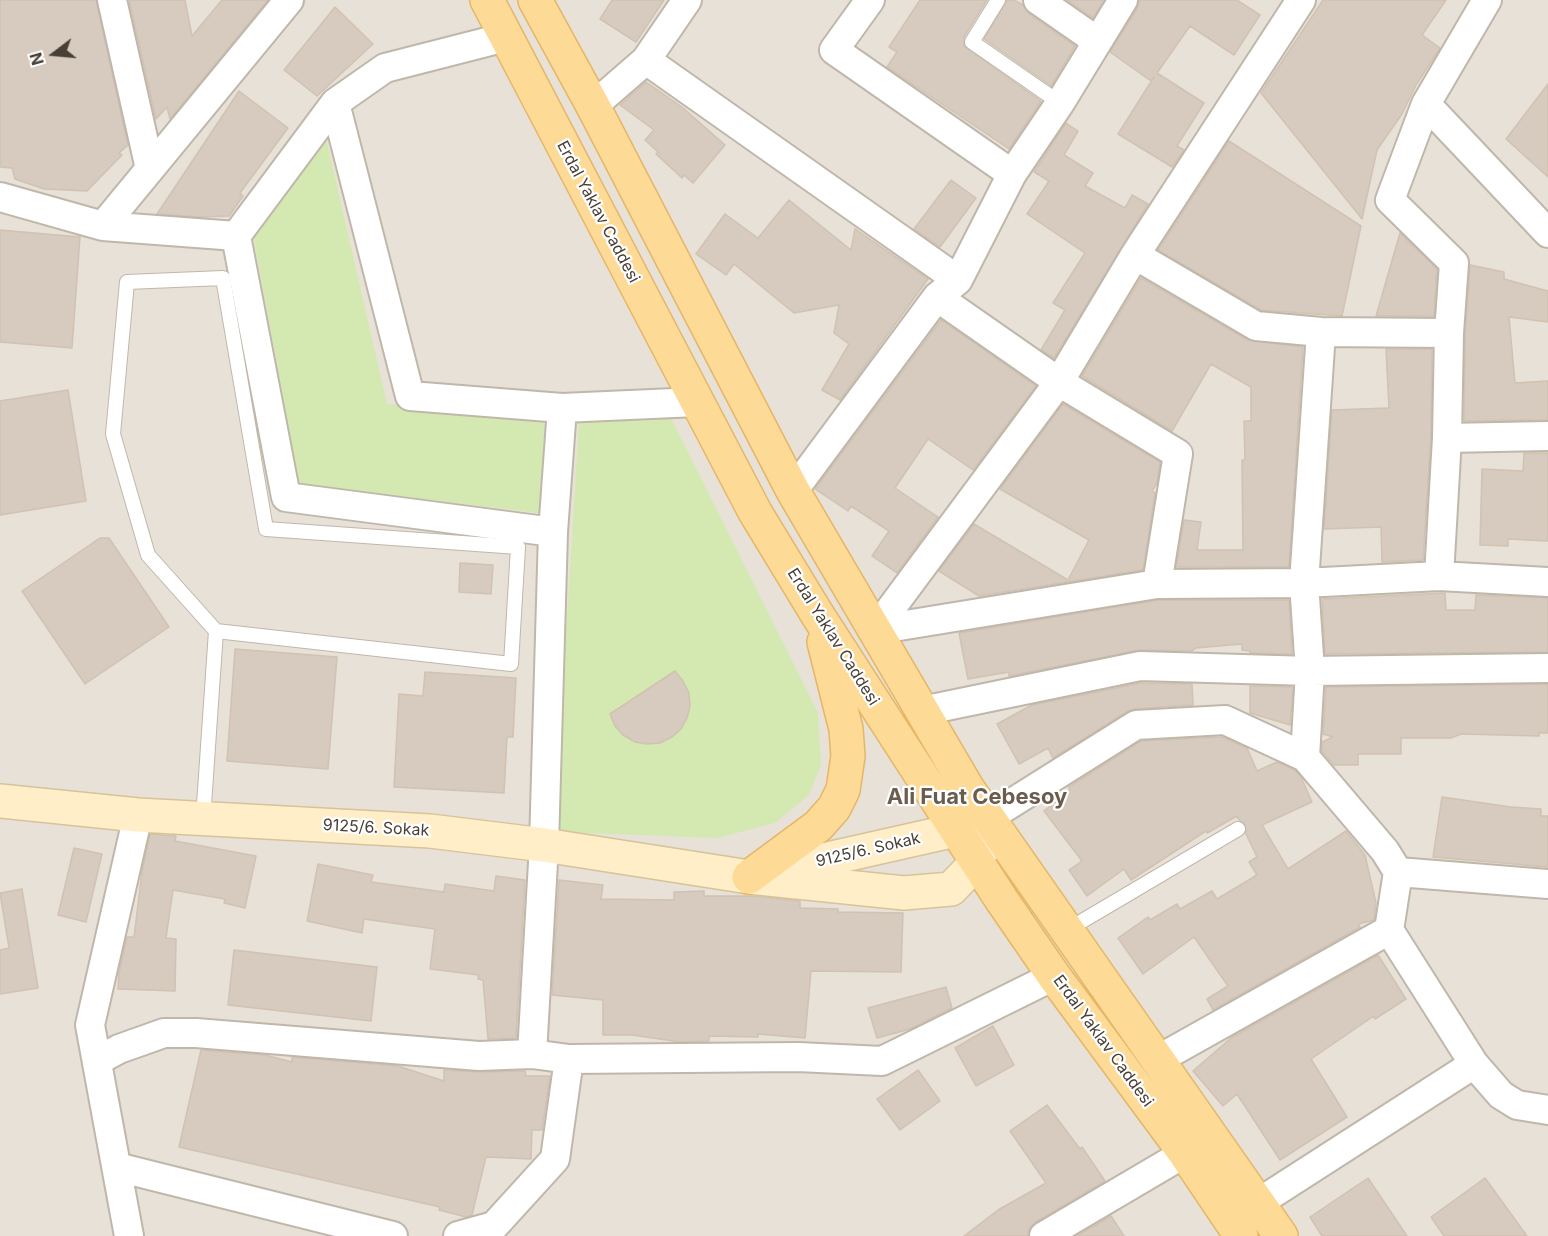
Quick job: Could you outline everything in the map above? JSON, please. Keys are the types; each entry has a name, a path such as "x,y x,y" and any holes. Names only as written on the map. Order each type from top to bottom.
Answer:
{"main road":[{"name":"Erdal Yaklav Caddesi","path":"487,0 755,512 817,614 976,839 1001,899 1054,976 1185,1153 1241,1236"},
{"name":"Erdal Yaklav Caddesi","path":"535,0 593,106 793,490 968,789 976,839 1024,869 1281,1236"},
{"path":"749,877 818,826 834,808 843,790 849,756 846,729 817,614"},
{"name":"9125/6. Sokak","path":"0,801 138,815 430,831 544,845 749,877 904,893 951,889 1001,899"},
{"path":"951,889 976,839"},
{"name":"9125/6. Sokak","path":"749,877 976,839"}],"street":[{"path":"112,0 150,169"},
{"path":"103,226 289,0"},
{"path":"593,106 646,60 687,0"},
{"path":"870,0 834,50 1012,174"},
{"path":"1038,0 1097,41"},
{"path":"793,490 947,289 1012,174 1060,103 1123,0"},
{"path":"875,630 1059,382 1135,255 1301,0"},
{"path":"1439,576 1454,263 1390,200 1426,104 1487,0"},
{"path":"506,37 385,68 335,103 236,236 286,497 554,532"},
{"path":"646,60 947,289 1059,382 1178,454 1157,584"},
{"path":"335,103 410,396 562,408 697,402"},
{"path":"1426,104 1548,233"},
{"path":"0,197 103,226 236,236"},
{"path":"1135,255 1256,326 1321,332 1449,333"},
{"path":"1305,757 1310,671 1304,583 1321,332"},
{"path":"532,1054 544,845 554,532 562,408"},
{"path":"1447,438 1548,436"},
{"path":"875,630 1157,584 1304,583 1439,576 1548,582"},
{"path":"922,711 1140,666 1310,671 1548,668"},
{"path":"976,839 1136,725 1225,720 1305,757 1385,851 1398,872 1389,930 1474,1064 1501,1095 1517,1105 1548,1110"},
{"path":"129,1236 90,1025 138,815"},
{"path":"1398,872 1548,884"},
{"path":"1158,1059 1389,930"},
{"path":"97,1061 119,1049 164,1033 196,1033 479,1056 532,1054 569,1059 798,1057 882,1062 1054,976"},
{"path":"458,1236 494,1226 555,1159 569,1059"},
{"path":"1258,1203 1474,1064"},
{"path":"1044,1236 1185,1153"},
{"path":"117,1167 393,1236"}],"lane":[{"path":"998,0 972,42 1060,103"},
{"path":"203,819 216,632 148,555 113,434 127,282 223,278 266,529 518,547 512,664 216,632"},
{"path":"1067,930 1238,829"}],"shaded area":[{"path":"0,0 1548,0 1548,1236 0,1236"}],"green space":[{"path":"325,134 387,404 545,413 540,513 299,485 253,234"},
{"path":"670,416 818,713 821,765 809,795 775,823 717,838 554,832 579,422"}],"building":[{"path":"0,0 96,0 128,145 119,153 122,155 87,191 44,189 15,179 12,168 0,167"},
{"path":"129,0 185,0 192,36 222,0 268,0 170,119 167,107 156,119"},
{"path":"612,0 664,0 636,42 600,19"},
{"path":"920,0 987,0 964,37 964,46 1041,101 1009,149 887,67 897,52 889,47"},
{"path":"1007,0 1014,0 1023,5 1029,14 1075,46 1051,86 984,39"},
{"path":"1067,0 1104,0 1093,18"},
{"path":"1139,0 1237,0 1260,15 1234,55 1190,26 1157,73 1204,103 1177,146 1184,150 1172,167 1118,134 1154,77 1151,81 1110,52 1137,9"},
{"path":"1323,0 1446,0 1422,35 1440,48 1416,85 1402,114 1377,150 1362,219 1261,93"},
{"path":"335,7 373,44 317,96 284,70"},
{"path":"646,82 682,107 725,145 693,183 684,175 682,178 656,154 658,152 645,140 654,130 620,105"},
{"path":"1548,84 1548,177 1506,139"},
{"path":"239,91 288,128 240,193 243,196 229,216 199,217 157,214"},
{"path":"1066,123 1078,131 1064,155 1093,173 1085,186 1125,208 1132,195 1148,204 1054,358 1041,350 1065,310 1053,303 1085,253 1027,214 1049,181 1034,172"},
{"path":"1229,141 1361,226 1342,316 1261,310 1158,250"},
{"path":"951,180 976,198 940,247 914,229"},
{"path":"789,200 851,250 855,229 928,279 840,400 822,390 849,344 834,333 839,305 794,313 734,264 726,275 696,254 725,214 758,238"},
{"path":"0,230 80,237 72,348 0,342"},
{"path":"1400,233 1437,269 1434,316 1376,316"},
{"path":"1470,265 1504,272 1504,279 1548,291 1548,322 1509,317 1515,383 1548,381 1548,420 1464,421 1465,334"},
{"path":"1141,278 1248,340 1303,347 1289,567 1176,567 1184,520 1201,522 1197,550 1243,550 1242,460 1245,460 1244,421 1251,421 1251,387 1211,364 1172,431 1082,376"},
{"path":"941,320 1036,386 973,470 928,439 895,488 938,517 897,573 872,556 889,531 851,506 848,511 815,489"},
{"path":"1386,349 1432,349 1431,437 1423,560 1382,562 1381,527 1324,529 1332,410 1389,408"},
{"path":"68,390 86,501 0,515 0,401"},
{"path":"1063,404 1160,462 1157,483 1152,491 1155,493 1143,570 979,596 939,571 974,524 1068,580 1089,540 1000,489"},
{"path":"1524,453 1548,453 1548,541 1508,539 1508,546 1480,545 1482,469 1523,471"},
{"path":"100,538 109,538 169,627 85,684 22,591"},
{"path":"460,563 493,565 491,594 459,592"},
{"path":"1445,593 1446,610 1475,610 1476,595 1548,598 1548,652 1325,654 1322,599"},
{"path":"1158,600 1289,600 1292,654 1250,653 1250,651 1242,650 1242,644 1196,648 1191,651 1140,650 1009,676 1009,672 968,679 959,633"},
{"path":"235,649 337,657 328,769 227,761"},
{"path":"675,671 689,693 690,706 681,729 660,743 635,742 623,735 615,726 610,714"},
{"path":"425,672 516,678 513,737 507,737 504,793 394,787 399,694 423,696"},
{"path":"1141,683 1192,684 1193,705 1128,711 1053,758 1048,748 1019,764 997,724 1032,705"},
{"path":"1548,684 1548,733 1539,733 1539,736 1461,734 1451,738 1401,738 1401,754 1358,754 1358,765 1334,765 1322,751 1322,742 1333,737 1323,734 1326,687"},
{"path":"1250,686 1293,687 1290,725 1250,713"},
{"path":"1222,737 1247,748 1257,771 1277,762 1295,770 1301,777 1312,802 1262,825 1288,869 1346,831 1365,855 1376,903 1374,920 1358,924 1360,927 1213,1010 1207,999 1228,986 1194,937 1143,974 1118,938 1148,917 1150,920 1177,904 1180,909 1212,891 1217,899 1257,875 1249,862 1257,857 1246,834 1245,824 1237,816 1207,833 1206,831 1131,880 1124,869 1087,896 1069,870 1082,861 1044,811 1069,791 1069,787 1141,741"},
{"path":"1442,797 1541,809 1541,816 1548,816 1548,867 1433,857"},
{"path":"150,834 176,836 175,841 256,856 245,908 224,903 225,899 173,890 166,938 176,939 175,991 118,989 127,937 134,937 142,872"},
{"path":"74,848 102,854 86,922 58,915"},
{"path":"318,864 373,875 371,882 444,892 445,884 494,891 496,876 525,880 516,1038 488,1039 483,980 478,979 479,975 430,969 435,929 364,919 362,933 307,921"},
{"path":"559,880 603,885 601,899 674,900 674,892 704,891 704,896 754,896 800,901 800,908 838,909 838,912 903,913 901,972 811,971 805,1038 758,1034 758,1037 709,1036 709,1041 680,1042 632,1035 603,1035 603,1000 552,995"},
{"path":"22,889 38,988 0,994 0,950 9,948 0,893"},
{"path":"234,950 377,967 371,1021 228,1005"},
{"path":"1378,955 1406,999 1375,1019 1374,1016 1311,1059 1347,1117 1280,1160 1237,1094 1223,1106 1193,1071 1231,1038"},
{"path":"946,987 952,1008 910,1029 877,1038 868,1008"},
{"path":"993,1026 1014,1065 976,1086 955,1048"},
{"path":"201,1050 265,1055 292,1062 292,1057 398,1066 444,1081 444,1070 525,1071 526,1076 550,1076 542,1130 532,1130 531,1159 486,1157 472,1215 466,1217 439,1210 440,1207 179,1147"},
{"path":"918,1070 940,1101 900,1130 877,1099"},
{"path":"1047,1105 1080,1149 1082,1147 1105,1181 1036,1222 1029,1228 1028,1236 964,1236 998,1210 1046,1183 1010,1131"},
{"path":"1368,1178 1407,1236 1322,1236 1310,1217"},
{"path":"1485,1178 1527,1236 1444,1236 1431,1217"},
{"path":"1111,1216 1124,1236 1077,1236"}],"district":[{"name":"Ali Fuat Cebesoy","path":"977,797"}]}
